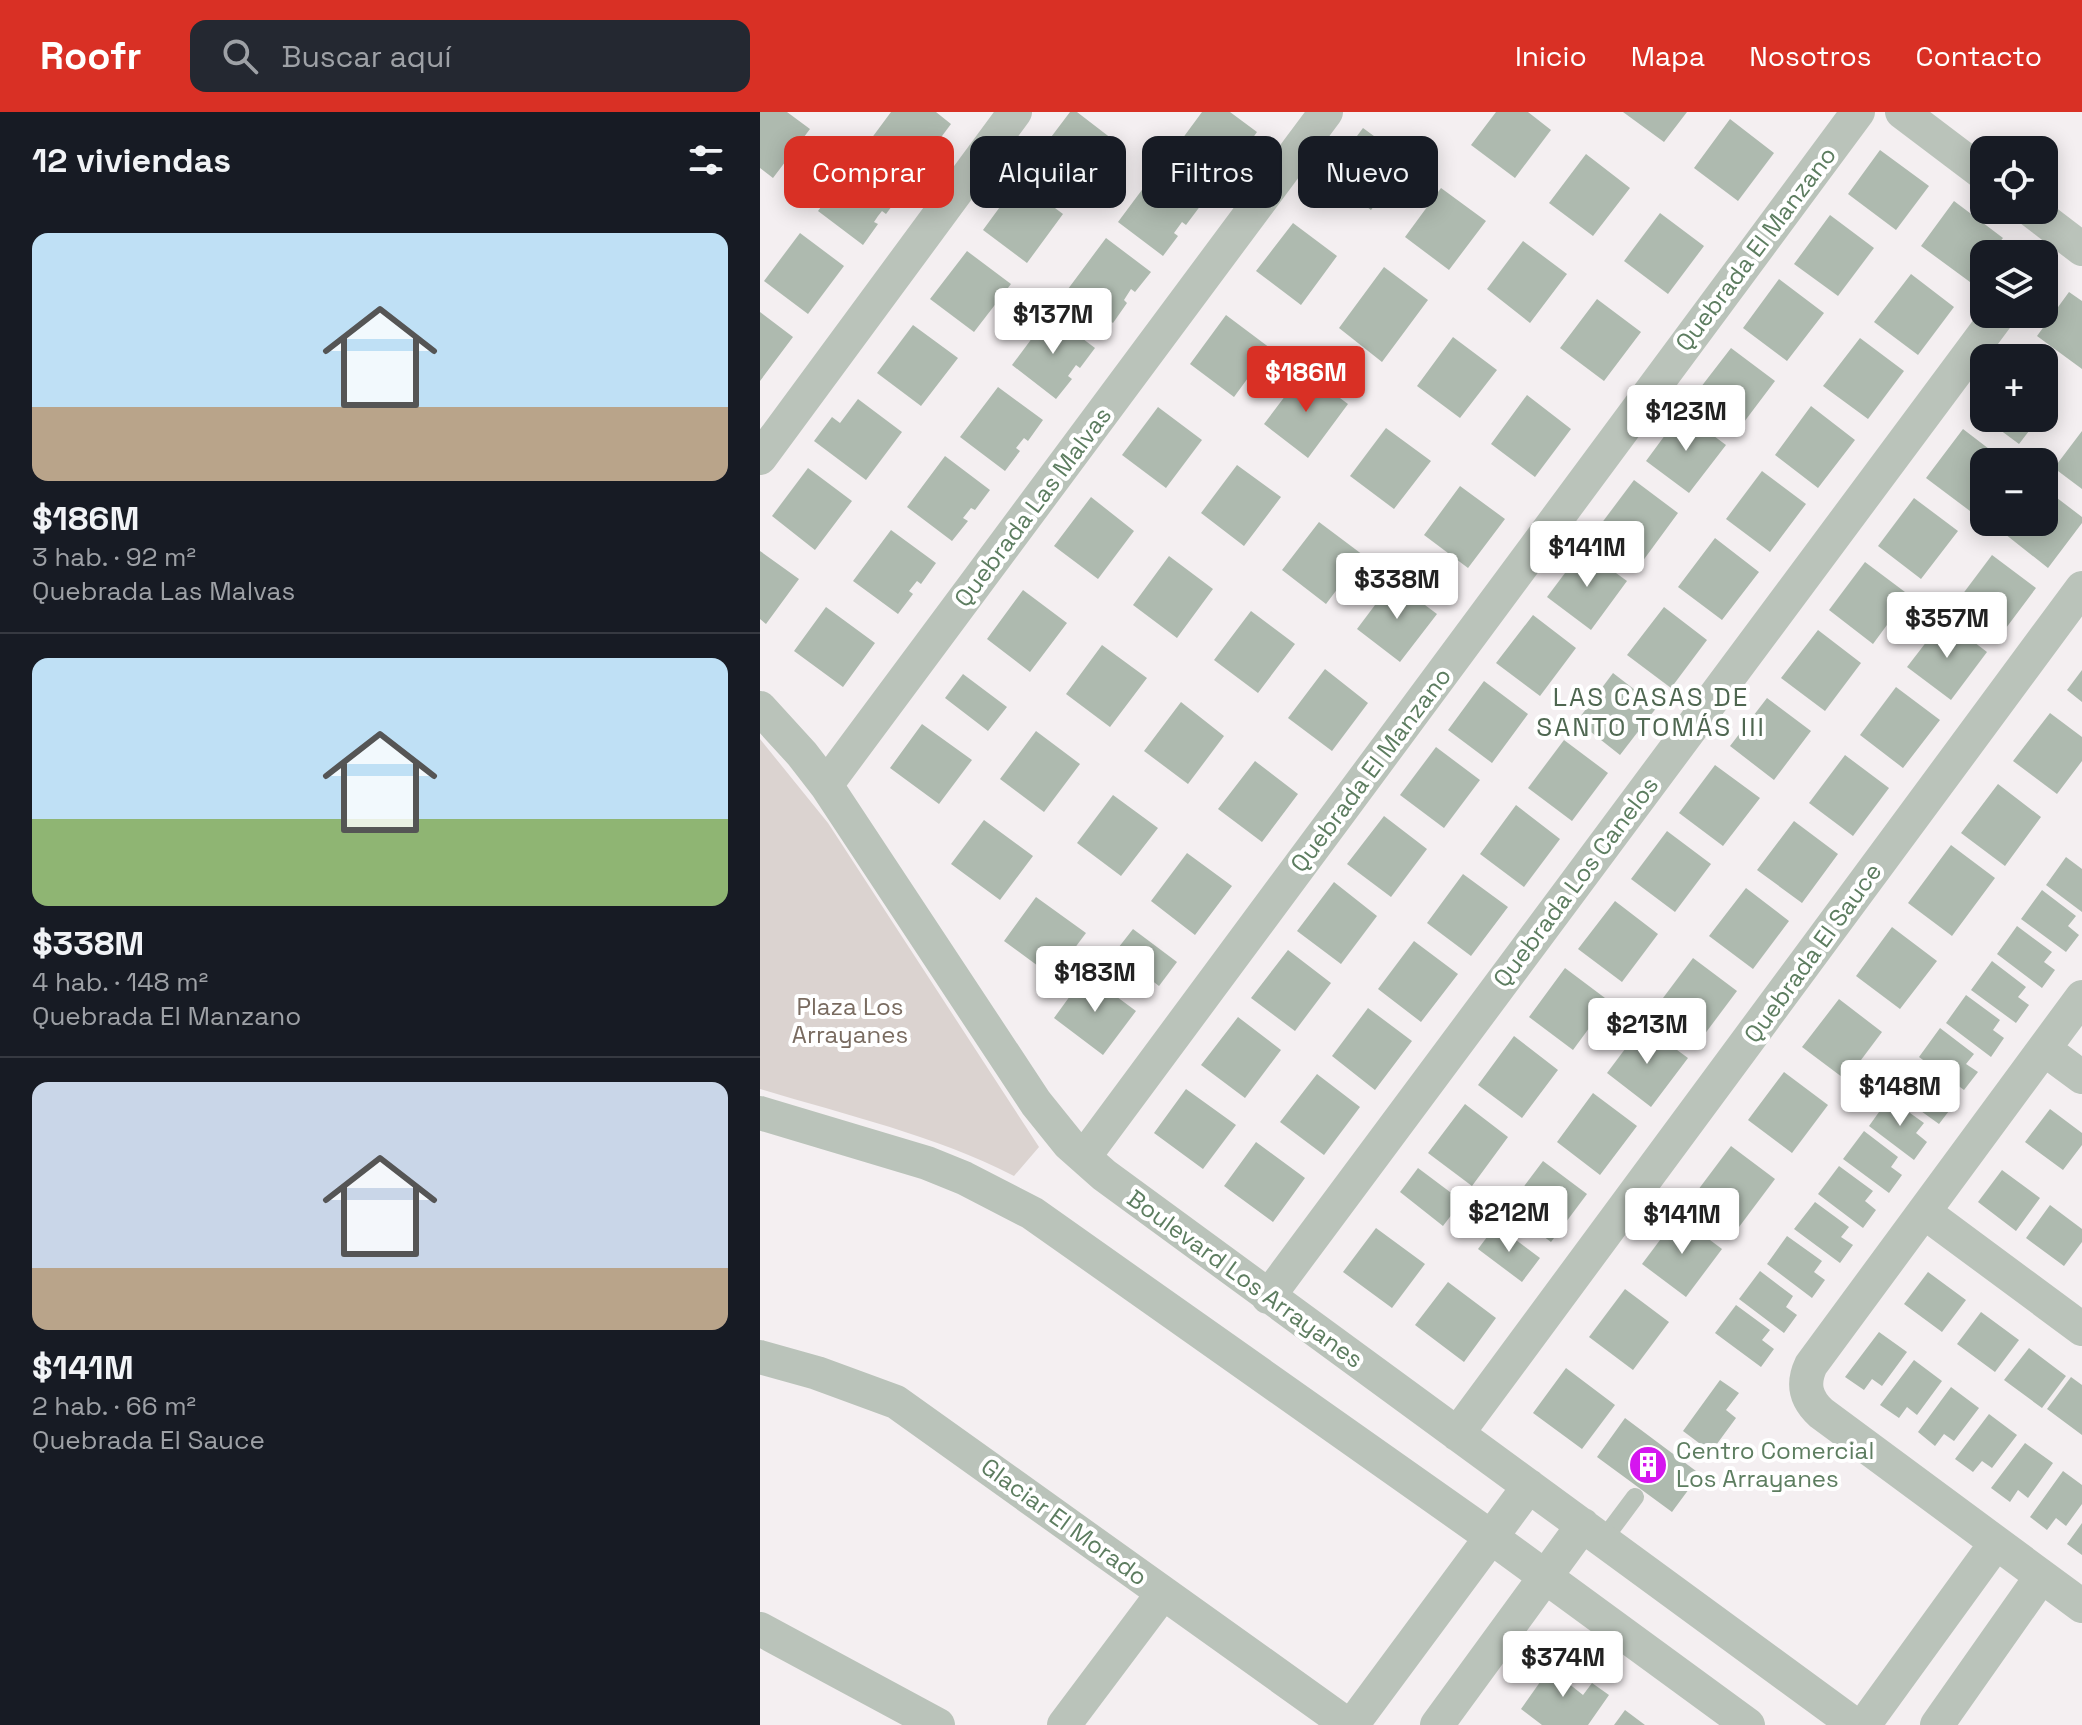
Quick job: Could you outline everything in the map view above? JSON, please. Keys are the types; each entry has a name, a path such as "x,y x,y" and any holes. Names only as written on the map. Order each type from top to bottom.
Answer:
{"street":[{"path":"760,458 1015,112"},
{"name":"Quebrada Las Malvas","path":"826,785 1326,112"},
{"name":"Quebrada El Manzano","path":"1084,1157 1858,112"},
{"path":"1902,112 1970,163"},
{"path":"2043,224 2062,245"},
{"name":"Quebrada Los Canelos","path":"1268,1297 1989,328"},
{"name":"Quebrada El Sauce","path":"1457,1434 2082,588"},
{"name":"Boulevard Los Arrayanes","path":"760,708 826,785 1036,1103 1069,1144 1268,1297 1855,1725"},
{"path":"2082,997 1811,1365 1806,1390 1813,1406 1821,1413 2082,1606"},
{"path":"2044,1049 2082,1077"},
{"path":"760,1113 927,1163 1032,1213 1491,1537 1748,1725"},
{"path":"1924,1212 2082,1329"},
{"name":"Glaciar El Morado","path":"760,1357 817,1373 896,1402 1350,1725"},
{"path":"1350,1725 1529,1486"},
{"path":"1437,1725 1546,1577 1593,1533"},
{"path":"1864,1725 1996,1543"},
{"path":"1937,1725 2041,1577"},
{"path":"1064,1725 1163,1593"},
{"path":"760,1629 938,1725"}],"lane":[{"path":"1593,1533 1635,1497"}],"green space":[{"name":"Plaza Los Arrayanes","path":"760,739 828,823 1039,1147 1014,1176 921,1137 760,1089"}],"building":[{"path":"760,112 787,112 810,129 805,136 784,136 784,163 773,178 760,168"},
{"path":"891,112 936,112 951,124 942,136 873,136"},
{"path":"1070,112 1077,112 1108,136 1052,136"},
{"path":"1202,112 1230,112 1257,132 1254,136 1184,136"},
{"path":"1496,112 1528,112 1551,130 1515,178 1471,145"},
{"path":"1623,112 1687,112 1664,142"},
{"path":"1730,119 1774,153 1738,201 1694,168"},
{"path":"1363,128 1374,136 1357,136"},
{"path":"1880,150 1929,186 1896,230 1848,194"},
{"path":"1586,154 1630,188 1593,236 1549,203"},
{"path":"1441,188 1486,221 1449,270 1405,237 1426,208 1438,208"},
{"path":"1142,190 1142,208 1199,208 1186,225 1182,222 1174,233 1178,236 1163,256 1118,222"},
{"path":"1954,201 1970,213 1970,224 1984,224 2003,238 1970,240 1970,282 1921,246"},
{"path":"820,208 890,208 886,214 882,211 878,216 874,222 878,224 863,245 818,211"},
{"path":"999,208 1055,208 1063,214 1027,263 983,230"},
{"path":"1660,213 1704,246 1668,294 1624,261"},
{"path":"1830,215 1874,248 1838,296 1794,264"},
{"path":"1293,223 1337,256 1301,305 1256,271"},
{"path":"800,233 844,266 808,314 764,281"},
{"path":"1106,238 1151,272 1135,292 1131,289 1124,300 1127,303 1113,323 1068,289"},
{"path":"1523,241 1567,274 1530,323 1487,289"},
{"path":"967,251 1011,284 974,332 930,299"},
{"path":"1384,267 1428,300 1382,362 1339,328"},
{"path":"1911,274 1954,307 1918,355 1874,322"},
{"path":"1779,279 1824,313 1787,361 1743,328"},
{"path":"2069,292 2082,301 2082,369 2058,351 2058,344 2048,344 2037,336 2043,328 2058,328 2058,307"},
{"path":"1597,299 1641,332 1604,381 1560,348"},
{"path":"760,312 793,337 760,381"},
{"path":"1050,314 1095,348 1080,368 1076,365 1068,376 1072,379 1056,399 1012,365"},
{"path":"1226,315 1270,348 1234,397 1190,364"},
{"path":"913,325 958,358 921,406 877,373"},
{"path":"1453,337 1497,370 1460,418 1417,386"},
{"path":"1860,338 1904,371 1868,419 1823,386"},
{"path":"1731,348 1775,381 1738,430 1694,396"},
{"path":"1304,371 1348,404 1308,458 1264,424"},
{"path":"998,387 1043,420 1028,441 1024,438 1016,448 1020,451 1005,471 960,437"},
{"path":"1527,395 1571,429 1535,477 1491,444"},
{"path":"858,399 902,432 866,480 814,441 832,417 840,423"},
{"path":"1811,406 1855,440 1818,488 1775,455"},
{"path":"1158,407 1202,440 1166,488 1122,455"},
{"path":"1682,412 1726,445 1689,493 1646,461"},
{"path":"1386,428 1431,461 1394,509 1350,476"},
{"path":"1963,429 1988,448 1970,448 1970,511 1926,478"},
{"path":"2082,431 2082,489 2058,471 2058,463"},
{"path":"2003,432 2028,432 2019,444"},
{"path":"945,456 990,490 975,510 971,508 963,518 968,521 952,541 907,507"},
{"path":"1237,465 1281,497 1244,546 1201,513"},
{"path":"808,468 852,501 815,550 772,516"},
{"path":"1762,471 1806,504 1770,552 1726,519"},
{"path":"1634,480 1678,513 1642,562 1598,528"},
{"path":"1460,486 1505,519 1468,568 1424,535"},
{"path":"1091,497 1134,531 1098,579 1054,546"},
{"path":"1914,498 1958,531 1921,579 1878,546"},
{"path":"2058,499 2082,517 2082,523 2048,568 2008,536 2058,536"},
{"path":"1319,522 1363,555 1326,604 1282,570"},
{"path":"891,530 936,563 921,584 917,581 909,591 913,594 898,614 853,581"},
{"path":"1715,538 1759,572 1722,620 1678,587"},
{"path":"1583,549 1627,581 1591,630 1547,597"},
{"path":"760,551 799,579 766,624 760,619"},
{"path":"1992,555 2036,588 2000,636 1956,603"},
{"path":"1169,556 1213,589 1177,638 1133,605"},
{"path":"1865,562 1909,595 1873,644 1829,610"},
{"path":"1393,581 1437,614 1400,662 1357,629"},
{"path":"1023,590 1067,623 1030,672 987,639"},
{"path":"826,607 875,643 843,687 794,651"},
{"path":"1664,607 1707,640 1671,688 1627,655"},
{"path":"1251,611 1295,644 1258,693 1214,660"},
{"path":"1533,615 1576,648 1540,696 1496,663"},
{"path":"1944,619 1987,652 1951,700 1907,667"},
{"path":"1818,630 1861,663 1825,711 1781,678"},
{"path":"1102,645 1147,678 1110,727 1066,694"},
{"path":"1325,669 1368,703 1332,751 1288,718"},
{"path":"2082,670 2082,702 2067,690"},
{"path":"1613,673 1657,707 1620,755 1577,721"},
{"path":"963,674 1007,707 988,731 945,698"},
{"path":"1484,681 1528,714 1492,763 1448,730"},
{"path":"1896,687 1940,720 1903,768 1860,735"},
{"path":"1767,698 1811,731 1774,780 1730,746"},
{"path":"1181,702 1224,736 1188,784 1144,751"},
{"path":"2050,713 2082,737 2082,761 2057,794 2013,761"},
{"path":"922,724 972,760 939,804 890,768"},
{"path":"1036,731 1080,764 1044,812 1000,779"},
{"path":"1564,740 1608,773 1572,821 1528,788"},
{"path":"1436,747 1480,780 1444,828 1400,795"},
{"path":"1845,755 1889,788 1853,836 1809,803"},
{"path":"1255,761 1298,794 1262,842 1218,809"},
{"path":"1715,765 1760,798 1723,846 1679,813"},
{"path":"1998,784 2041,817 2005,866 1961,833"},
{"path":"1113,795 1158,828 1121,876 1077,843"},
{"path":"1516,805 1560,839 1524,887 1480,854"},
{"path":"1384,816 1427,849 1391,897 1347,864"},
{"path":"984,820 1033,856 1000,900 951,864"},
{"path":"1794,821 1838,854 1802,903 1757,870"},
{"path":"1667,831 1711,864 1675,912 1631,879"},
{"path":"1951,845 1995,878 1952,936 1908,903"},
{"path":"1187,853 1232,886 1195,935 1151,901"},
{"path":"2066,857 2082,869 2082,912 2046,885"},
{"path":"1463,874 1508,907 1471,956 1427,923"},
{"path":"1334,882 1377,916 1341,964 1297,931"},
{"path":"1746,888 1789,921 1753,969 1709,936"},
{"path":"2042,890 2076,916 2068,926 2079,935 2066,952 2021,919"},
{"path":"1036,897 1086,933 1053,977 1004,941"},
{"path":"1615,901 1658,934 1622,982 1578,949"},
{"path":"2017,926 2052,952 2044,962 2055,970 2042,988 1997,954"},
{"path":"1892,927 1937,961 1900,1009 1856,976"},
{"path":"1133,929 1177,962 1159,986 1115,952"},
{"path":"1414,941 1458,974 1421,1022 1378,989"},
{"path":"1288,950 1331,983 1295,1031 1251,998"},
{"path":"1693,958 1737,991 1701,1039 1657,1006"},
{"path":"1992,961 2026,987 2018,997 2029,1005 2016,1023 1971,990"},
{"path":"1565,968 1609,1001 1573,1050 1529,1017"},
{"path":"1086,974 1136,1011 1103,1055 1054,1018"},
{"path":"1966,995 2000,1020 1993,1030 2004,1038 1991,1057 1946,1023"},
{"path":"1839,999 1882,1032 1846,1080 1802,1047"},
{"path":"1368,1008 1412,1041 1375,1090 1332,1056"},
{"path":"1238,1017 1281,1050 1245,1098 1201,1065"},
{"path":"1643,1025 1688,1058 1651,1107 1607,1073"},
{"path":"1940,1028 1974,1054 1966,1064 1978,1072 1964,1090 1919,1057"},
{"path":"1514,1036 1558,1070 1522,1118 1478,1085"},
{"path":"1914,1063 1948,1088 1941,1098 1952,1107 1939,1124 1893,1091"},
{"path":"1784,1072 1828,1105 1792,1153 1748,1120"},
{"path":"1317,1074 1360,1107 1324,1155 1280,1122"},
{"path":"1186,1089 1236,1125 1203,1169 1154,1133"},
{"path":"1593,1093 1637,1126 1600,1175 1557,1142"},
{"path":"1889,1098 1924,1123 1916,1133 1927,1142 1914,1160 1869,1126"},
{"path":"1465,1104 1508,1137 1472,1186 1428,1153"},
{"path":"2050,1109 2082,1133 2082,1145 2063,1170 2025,1142"},
{"path":"1864,1131 1898,1157 1891,1167 1902,1175 1889,1193 1843,1159"},
{"path":"1256,1142 1305,1178 1273,1222 1224,1186"},
{"path":"1731,1146 1775,1179 1739,1227 1695,1194"},
{"path":"1543,1161 1587,1194 1551,1242 1507,1209"},
{"path":"1839,1166 1873,1191 1865,1201 1876,1210 1863,1228 1818,1194"},
{"path":"1418,1168 1462,1201 1443,1226 1400,1192"},
{"path":"2002,1170 2040,1198 2016,1231 1978,1202"},
{"path":"1815,1202 1849,1227 1841,1237 1853,1245 1840,1263 1794,1229"},
{"path":"2050,1205 2082,1229 2082,1242 2064,1266 2026,1238"},
{"path":"1678,1216 1722,1249 1686,1297 1642,1264"},
{"path":"1496,1225 1540,1258 1522,1282 1478,1249"},
{"path":"1376,1228 1425,1264 1392,1308 1343,1272"},
{"path":"1787,1236 1822,1261 1814,1272 1825,1280 1812,1298 1767,1264"},
{"path":"1760,1271 1793,1296 1786,1307 1797,1315 1784,1333 1739,1299"},
{"path":"1928,1272 1966,1300 1942,1332 1904,1304"},
{"path":"1448,1282 1496,1318 1464,1362 1415,1325"},
{"path":"1625,1289 1669,1322 1633,1370 1589,1337"},
{"path":"1736,1305 1770,1330 1762,1340 1774,1349 1761,1367 1715,1333"},
{"path":"1981,1312 2019,1340 1995,1372 1957,1344"},
{"path":"1879,1332 1907,1352 1882,1386 1872,1379 1864,1390 1845,1377"},
{"path":"2029,1348 2066,1376 2042,1408 2004,1380"},
{"path":"1914,1360 1942,1381 1917,1415 1907,1407 1899,1418 1880,1405"},
{"path":"1566,1368 1615,1405 1582,1449 1533,1413"},
{"path":"2071,1377 2082,1385 2082,1435 2047,1409"},
{"path":"1720,1380 1739,1393 1726,1410 1736,1418 1711,1452 1683,1431"},
{"path":"1951,1387 1979,1408 1954,1441 1944,1434 1935,1446 1918,1432"},
{"path":"1989,1414 2017,1435 1992,1468 1982,1461 1973,1472 1955,1459"},
{"name":"Centro Comercial Los Arrayanes","path":"1625,1418 1700,1474 1672,1512 1597,1457"},
{"path":"2025,1443 2053,1463 2028,1498 2018,1490 2010,1502 1991,1488"},
{"path":"2063,1471 2082,1485 2082,1504 2066,1526 2056,1518 2047,1530 2030,1517"},
{"path":"2082,1523 2082,1555 2067,1544"},
{"path":"1557,1658 1576,1672 1568,1683 1583,1695 1592,1683 1609,1695 1588,1725 1542,1725 1521,1709"},
{"path":"1625,1710 1645,1725 1614,1725"}],"place":[{"name":"Centro Comercial Los Arrayanes","path":"1648,1465"}],"district":[{"name":"LAS CASAS DE SANTO TOMÁS III","path":"1651,712"}]}
